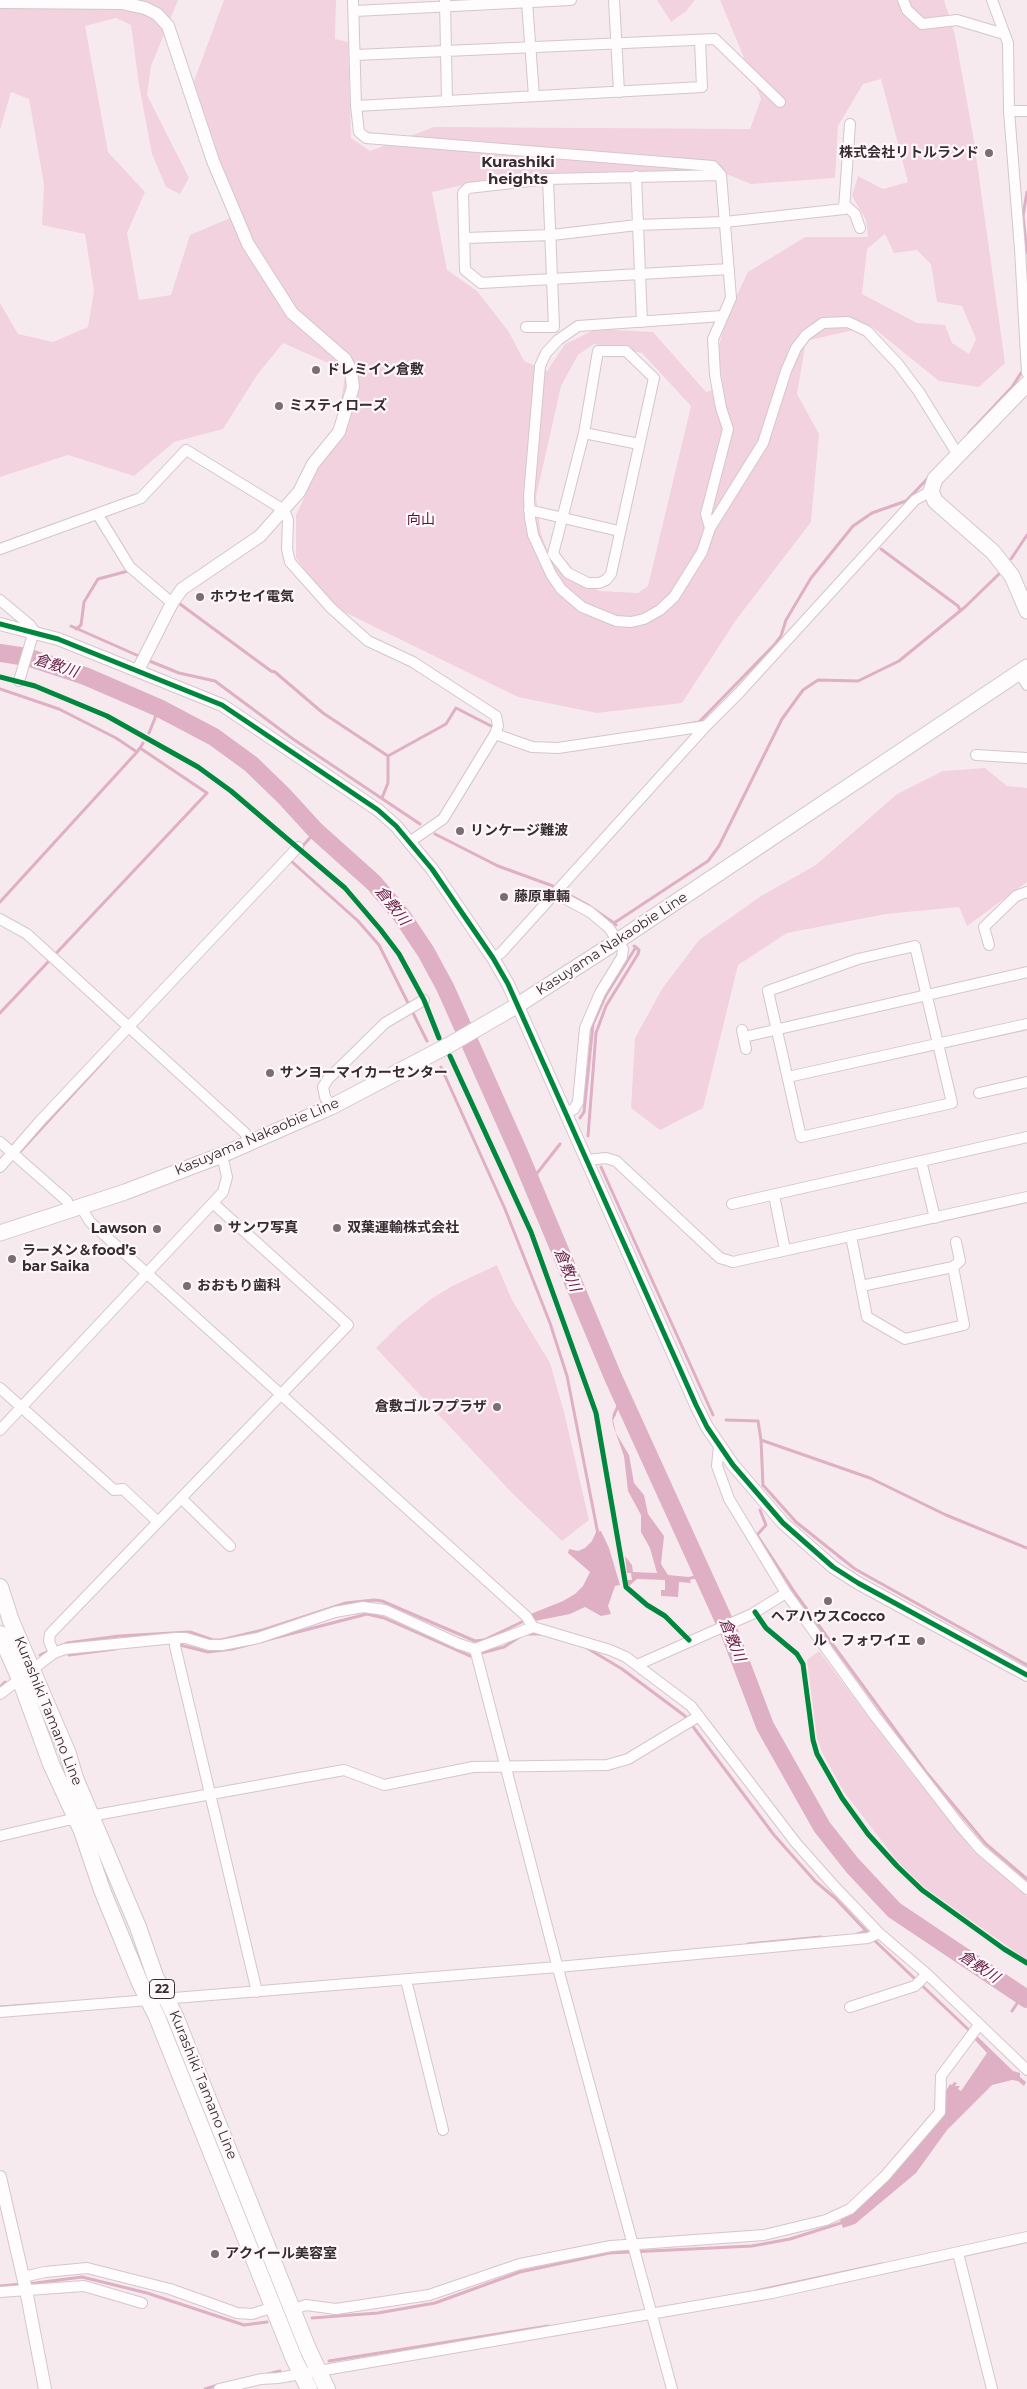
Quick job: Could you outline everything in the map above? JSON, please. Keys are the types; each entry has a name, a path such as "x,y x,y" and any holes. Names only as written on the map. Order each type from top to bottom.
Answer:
{"main road":[{"path":"1027,384 935,479 930,491 935,501 993,552 1012,576 1027,611"},
{"name":"Kasuyama Nakaobie Line","path":"0,1233 76,1209 222,1155 330,1107 449,1045 518,1005 619,940 1023,669"},
{"name":"Kurashiki Tamano Line","path":"0,1587 51,1764 93,1859 102,1890 309,2389"},
{"name":"Kurashiki Tamano Line","path":"0,1634 26,1674 93,1817 138,1927 155,1976 166,1997 327,2389"}],"street":[{"path":"353,0 355,11 356,106 359,132 366,138 713,166 721,176 731,298 713,339 714,374 728,429 706,514 710,528"},
{"path":"355,11 445,3 571,0"},
{"path":"614,0 619,92"},
{"path":"902,0 907,10 922,24 957,20 1004,34"},
{"path":"992,0 1008,42 1009,111 1020,249 1027,373"},
{"path":"0,3 126,2 158,14 168,26 213,161 248,244 292,313 345,359 351,372 353,386 338,432 313,464 299,492 260,536 187,584 172,603 142,662"},
{"path":"527,2 534,96"},
{"path":"445,3 447,101"},
{"path":"356,106 702,87 700,40"},
{"path":"356,55 446,53 530,47 716,40 780,102"},
{"path":"1009,111 1027,111"},
{"path":"466,238 552,235 637,225 725,222 844,208 850,124"},
{"path":"636,176 642,322"},
{"path":"721,176 548,179 468,188 463,193 466,238 465,270 481,283 729,269"},
{"path":"548,179 552,235 554,327"},
{"path":"844,204 855,214 860,228"},
{"path":"526,327 578,326 722,316"},
{"path":"578,326 558,340 546,353 540,366 529,510 533,536 561,589 582,607 616,621 631,622 644,619 660,610 674,597 702,552 710,528 763,443 786,371 796,348 806,335 823,323 848,322 867,331 898,364 919,392 958,455"},
{"path":"598,351 626,351 654,378 611,574 606,580 599,583 588,583 568,574 553,554 584,433 598,351"},
{"path":"584,433 639,444"},
{"path":"0,550 141,498 148,494 186,450 284,510 288,520 286,549 290,562 314,590 368,641 413,662 496,716 498,726 495,734 443,818 411,841"},
{"path":"493,958 501,953 706,726 739,693 915,500 930,491"},
{"path":"529,510 620,531"},
{"path":"98,515 130,567 172,603"},
{"path":"0,600 30,625 33,635 19,679"},
{"path":"0,624 33,635 142,662 244,719 378,810 411,841 493,958 518,1005 696,1405 719,1445 748,1484 783,1523 833,1567 1027,1675"},
{"path":"1023,669 1027,685"},
{"path":"495,734 532,747 558,748 706,726"},
{"path":"976,754 1027,758"},
{"path":"0,1167 15,1156 298,847"},
{"path":"557,890 590,912 609,928 619,940 623,949 622,956 600,993 588,1021 578,1102 574,1109 566,1113"},
{"path":"989,945 984,927 1016,896 1027,892"},
{"path":"0,919 27,934 246,1134 250,1143"},
{"path":"915,946 952,1102 801,1137 777,1029 768,991 858,959 915,946"},
{"path":"746,1049 743,1034 777,1029 1027,972"},
{"path":"330,1107 325,1097 324,1087 328,1079 385,1022 416,1005"},
{"path":"788,1077 1027,1024"},
{"path":"979,1093 1027,1082"},
{"path":"732,1204 1027,1137"},
{"path":"0,1142 281,1394 529,1621 626,1657 681,1697 693,1719 874,1936 974,2031 1027,2070"},
{"path":"0,1430 214,1204 223,1192 227,1182 222,1155"},
{"path":"587,1160 606,1158 616,1161 726,1261 733,1262 1027,1197"},
{"path":"921,1161 935,1218"},
{"path":"774,1195 785,1250"},
{"path":"53,1649 50,1634 348,1324 214,1204"},
{"path":"851,1236 867,1317 904,1339 964,1325 953,1267"},
{"path":"861,1286 953,1267 960,1261 956,1242"},
{"path":"0,1388 114,1490 123,1489 158,1522"},
{"path":"719,1445 717,1466 729,1499 786,1592 881,1724 961,1827 980,1849 1027,1889"},
{"path":"181,1498 230,1546"},
{"path":"637,1665 696,1637 752,1614 786,1592"},
{"path":"0,1694 26,1674 53,1649 175,1642 186,1638 210,1645 222,1645 270,1634 335,1612 369,1607 385,1610 476,1653 557,1964 672,2389"},
{"path":"476,1653 529,1621"},
{"path":"175,1642 256,1989"},
{"path":"0,1836 76,1819 344,1770 384,1785 463,1768 607,1765 628,1759 693,1719"},
{"path":"0,2012 256,1989 406,1980 557,1964 874,1936"},
{"path":"406,1980 442,2130"},
{"path":"850,2007 921,1980"},
{"path":"294,2309 306,2305 336,2309 429,2295 520,2264 612,2246 764,2235 826,2220 850,2209 885,2176 940,2112 940,2076 974,2031"},
{"path":"0,2178 45,2389"},
{"path":"219,2389 261,2379 772,2292 1027,2237"},
{"path":"958,2253 992,2389"},
{"path":"0,2292 24,2284 45,2272 88,2268 170,2289 237,2313 252,2314 274,2307"},
{"path":"24,2284 84,2286 142,2303"}],"green space":[{"name":"向山","path":"0,0 178,0 151,66 147,95 189,178 180,194 166,187 152,154 139,85 131,25 116,18 85,26 108,152 145,192 127,233 139,300 171,295 190,235 230,218 194,81 224,0 336,0 335,39 348,42 351,138 370,151 434,127 750,129 761,99 720,0 944,0 955,35 974,141 1005,363 979,387 939,381 871,326 806,341 797,394 819,434 811,522 736,620 682,703 597,713 518,697 332,606 296,558 296,515 336,429 346,371 283,343 257,375 223,429 174,442 134,476 68,455 0,477 0,303 18,334 53,342 88,327 94,291 85,234 42,225 44,184 29,99 11,92 0,130","holes":["881,79 908,182 883,189 858,176 852,196 866,220 868,237 805,237 748,272 728,314 718,349 723,387 706,392 653,332 596,329 565,344 547,371 524,361 509,332 477,291 447,270 432,192 503,176 708,172 729,175 751,184 835,178 838,126 863,84","885,234 894,253 917,250 931,264 937,302 962,306 976,339 969,354 952,343 945,325 917,323 862,294 867,249","594,344 642,353 691,406 648,586 638,593 600,591 571,578 551,559 541,534 536,497 561,386 578,355"]},
{"path":"657,0 695,0 686,11 671,22"},
{"path":"985,768 1007,786 1027,788 1027,882 967,926 959,907 886,914 787,933 738,965 703,1108 660,1130 631,1108 635,1038 662,989 699,940 761,896 816,865 897,794 943,771"},
{"name":"倉敷ゴルフプラザ","path":"497,1265 512,1300 550,1363 564,1412 589,1520 562,1541 513,1494 376,1348 400,1324 431,1299 452,1286"},
{"path":"819,1651 896,1754 973,1851 1027,1896 1027,1960 924,1887 898,1862 844,1792 822,1752 817,1738 807,1660"}],"shaded area":[{"path":"615,1410 616,1415 613,1420 616,1433 629,1455 634,1483 644,1495 648,1514 664,1536 661,1564 668,1575 689,1577 691,1583 679,1582 678,1597 661,1596 661,1590 665,1590 665,1580 637,1579 629,1586 628,1584 627,1580 632,1580 631,1573 627,1573 625,1556 632,1565 633,1572 657,1573 650,1548 641,1532 641,1515 628,1491 624,1456 613,1425 612,1418"},
{"path":"601,1531 609,1548 620,1585 615,1586 608,1606 611,1614 601,1616 585,1607 570,1614 535,1621 528,1615 563,1601 575,1594 583,1586 590,1572 568,1553 569,1549 578,1551 585,1548 592,1541 596,1532"},
{"path":"977,2036 1013,2071 1020,2073 1020,2077 1026,2082 1024,2086 1018,2081 1012,2080 992,2085 947,2130 916,2173 855,2224 843,2228 840,2219 934,2125 944,2094 950,2084 957,2083 955,2086 960,2086 958,2089 961,2091 987,2053 974,2039"}],"waterway":[{"path":"1027,192 1023,216 1027,253"},
{"path":"969,433 1012,387 1021,373"},
{"path":"683,725 699,722 775,644 781,636 786,620 811,578 853,526 872,513 906,501 930,476"},
{"path":"1011,559 1027,535"},
{"path":"881,549 958,606 960,610"},
{"path":"76,629 81,625 84,602 98,579 128,571"},
{"path":"616,925 614,923 708,861 719,846 782,719 803,690 818,680 858,681 899,661 965,607 999,574"},
{"path":"180,604 271,671 275,672 323,713 388,756 388,783 382,798"},
{"path":"71,626 141,657"},
{"name":"倉敷川","path":"0,653 27,657 85,676 159,708 214,737 251,764 316,831 374,883 402,916 426,952 445,987 519,1153 613,1377 730,1634 765,1726 822,1827 852,1865 894,1910 1027,1999"},
{"path":"147,660 179,673 215,681 293,739 420,824"},
{"path":"0,689 59,709 116,738 137,752 140,748 207,793 0,1013"},
{"path":"149,733 159,708"},
{"path":"388,756 446,724 456,708 493,727"},
{"path":"140,748 143,743"},
{"path":"0,902 137,752"},
{"path":"300,849 316,831"},
{"path":"435,834 498,866 553,886 586,904 614,923"},
{"path":"290,860 358,921 379,945 427,1041"},
{"path":"588,1136 596,1033 606,1006 638,954 639,950 634,946"},
{"path":"580,1118 584,1112 593,1024 606,995 636,947"},
{"path":"18,1154 108,1056"},
{"path":"441,1067 505,1209 550,1323 567,1376 598,1534"},
{"path":"531,1181 560,1144"},
{"path":"601,1167 713,1415"},
{"path":"614,1415 622,1397"},
{"path":"726,1420 758,1421 761,1440 763,1486"},
{"path":"761,1440 870,1478 946,1515 1027,1548"},
{"path":"763,1485 796,1522 855,1569 1027,1665"},
{"path":"760,1510 766,1525 757,1535 795,1593 926,1772 986,1844 1027,1879"},
{"path":"687,1579 703,1575"},
{"path":"40,1655 67,1643 119,1636 190,1632 213,1640 221,1640 263,1630 346,1603 374,1600 382,1601 475,1641 484,1640 526,1620"},
{"path":"176,1644 208,1652 232,1649 367,1614 384,1618 470,1656 504,1647 521,1636"},
{"path":"527,1634 540,1634"},
{"path":"587,1648 622,1669 685,1716 774,1835 815,1881 835,1898 869,1934"},
{"path":"69,1655 115,1649"},
{"path":"0,1687 5,1682"},
{"path":"855,1935 866,1931"},
{"path":"748,1944 821,1937"},
{"path":"873,1939 972,2033"},
{"path":"1012,2011 1022,1996"},
{"path":"0,2007 40,2004"},
{"path":"312,2318 378,2313 435,2303 520,2272 609,2253 752,2246 790,2239 844,2222"},
{"path":"756,2291 882,2264"},
{"path":"28,2284 82,2277 147,2293 244,2325 267,2322"},
{"path":"0,2286 22,2284"},
{"path":"329,2361 548,2326"},
{"path":"268,2374 280,2371"},
{"path":"205,2389 218,2385"}],"cycle path":[{"path":"0,624 58,639 222,705 378,810 396,826 432,869 493,958 508,984 696,1405 707,1427 733,1465 783,1523 833,1567 858,1583 1027,1675"},
{"path":"0,677 35,686 107,716 198,767 231,791 345,888 380,929 399,954 424,1000 439,1038"},
{"path":"450,1056 531,1232 596,1413 626,1587 647,1605 665,1616 689,1640"},
{"path":"755,1612 766,1628 797,1654 803,1664 813,1740 817,1754 842,1798 868,1834 922,1890 1004,1949 1027,1963"}],"place":[{"name":"株式会社リトルランド","path":"989,153"},
{"name":"ドレミイン倉敷","path":"316,370"},
{"name":"ミスティローズ","path":"279,406"},
{"name":"ホウセイ電気","path":"200,597"},
{"name":"リンケージ難波","path":"460,831"},
{"name":"藤原車輛","path":"504,897"},
{"name":"サンヨーマイカーセンター","path":"270,1073"},
{"name":"サンワ写真","path":"218,1228"},
{"name":"双葉運輸株式会社","path":"337,1228"},
{"name":"Lawson","path":"157,1229"},
{"name":"ラーメン＆food’s bar Saika","path":"12,1259"},
{"name":"おおもり歯科","path":"187,1286"},
{"name":"倉敷ゴルフプラザ","path":"497,1407"},
{"name":"ヘアハウスCocco","path":"828,1601"},
{"name":"ル・フォワイエ","path":"921,1641"},
{"name":"アクイール美容室","path":"215,2254"}],"district":[{"name":"Kurashiki heights","path":"518,172"}]}
